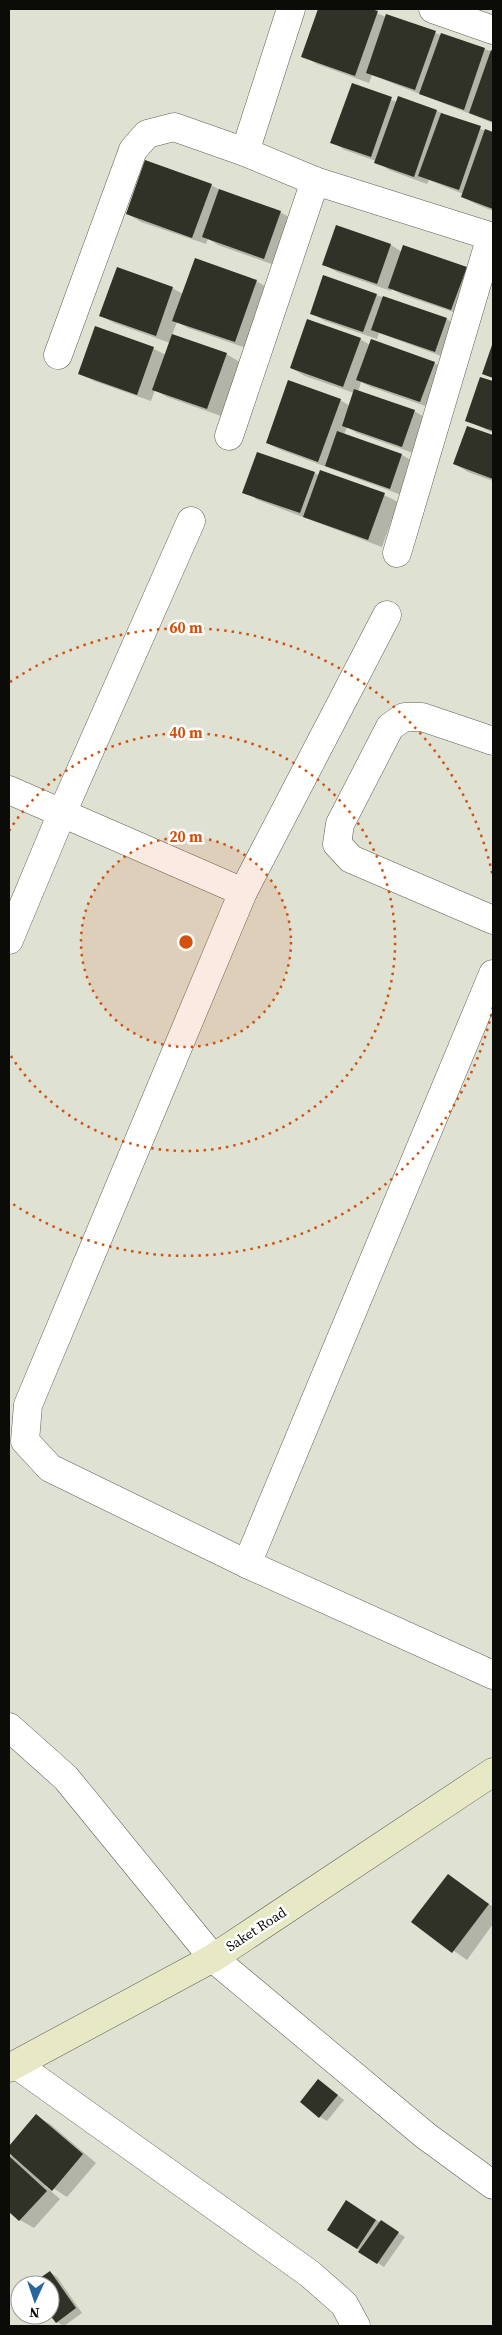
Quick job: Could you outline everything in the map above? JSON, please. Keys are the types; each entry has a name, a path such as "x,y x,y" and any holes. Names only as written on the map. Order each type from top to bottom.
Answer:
{"street":[{"path":"245,152 291,9"},
{"path":"432,9 493,30"},
{"path":"58,355 133,150 147,134 174,127 245,152 315,181 492,237 397,553"},
{"path":"229,436 315,181"},
{"path":"9,940 62,813 191,521"},
{"path":"387,615 243,892 28,1405 25,1441 50,1468 248,1564 493,1675"},
{"path":"493,741 422,717 404,717 390,727 340,824 338,844 351,859 493,920"},
{"path":"9,790 243,892"},
{"path":"248,1564 493,974"},
{"path":"9,1728 66,1778 213,1958 426,2136 493,2185"},
{"name":"Saket Road","path":"13,2066 213,1958 493,1772"},
{"path":"13,2066 310,2274 344,2304 356,2326"}],"building":[{"path":"318,9 371,9 378,11 355,76 301,57"},
{"path":"386,14 436,31 415,90 366,73"},
{"path":"441,33 485,48 464,110 419,94"},
{"path":"491,50 493,51 493,122 469,113"},
{"path":"352,83 392,97 371,157 330,143"},
{"path":"398,96 437,110 414,177 374,163"},
{"path":"441,113 481,126 459,190 418,176"},
{"path":"485,129 493,132 493,209 461,197"},
{"path":"145,160 212,184 192,238 126,214"},
{"path":"219,189 281,211 264,259 202,237"},
{"path":"336,225 391,244 377,284 322,265"},
{"path":"403,245 467,267 451,310 388,288"},
{"path":"195,258 257,280 235,342 172,321"},
{"path":"117,267 173,287 156,336 99,316"},
{"path":"323,275 377,294 363,332 310,314"},
{"path":"383,296 447,318 435,352 371,330"},
{"path":"307,319 361,338 343,387 290,368"},
{"path":"95,326 154,347 137,395 78,374"},
{"path":"172,334 227,353 207,409 152,390"},
{"path":"371,339 435,362 420,402 356,380"},
{"path":"493,342 493,378 482,374"},
{"path":"480,377 493,381 493,431 465,421"},
{"path":"288,380 341,399 318,462 266,443"},
{"path":"354,389 415,410 402,447 342,426"},
{"path":"467,426 493,435 493,479 453,464"},
{"path":"337,431 402,454 390,489 325,466"},
{"path":"257,452 315,472 300,513 242,493"},
{"path":"320,470 385,493 368,540 303,517"},
{"path":"448,1874 489,1904 452,1953 411,1922"},
{"path":"318,2079 338,2095 319,2118 300,2102"},
{"path":"36,2114 83,2154 52,2191 9,2153 9,2146"},
{"path":"9,2156 47,2191 19,2221 9,2212"},
{"path":"346,2200 376,2220 357,2249 327,2230"},
{"path":"381,2220 399,2232 377,2264 358,2252"},
{"path":"50,2271 53,2275 44,2275"},
{"path":"60,2285 76,2308 60,2320"}]}
